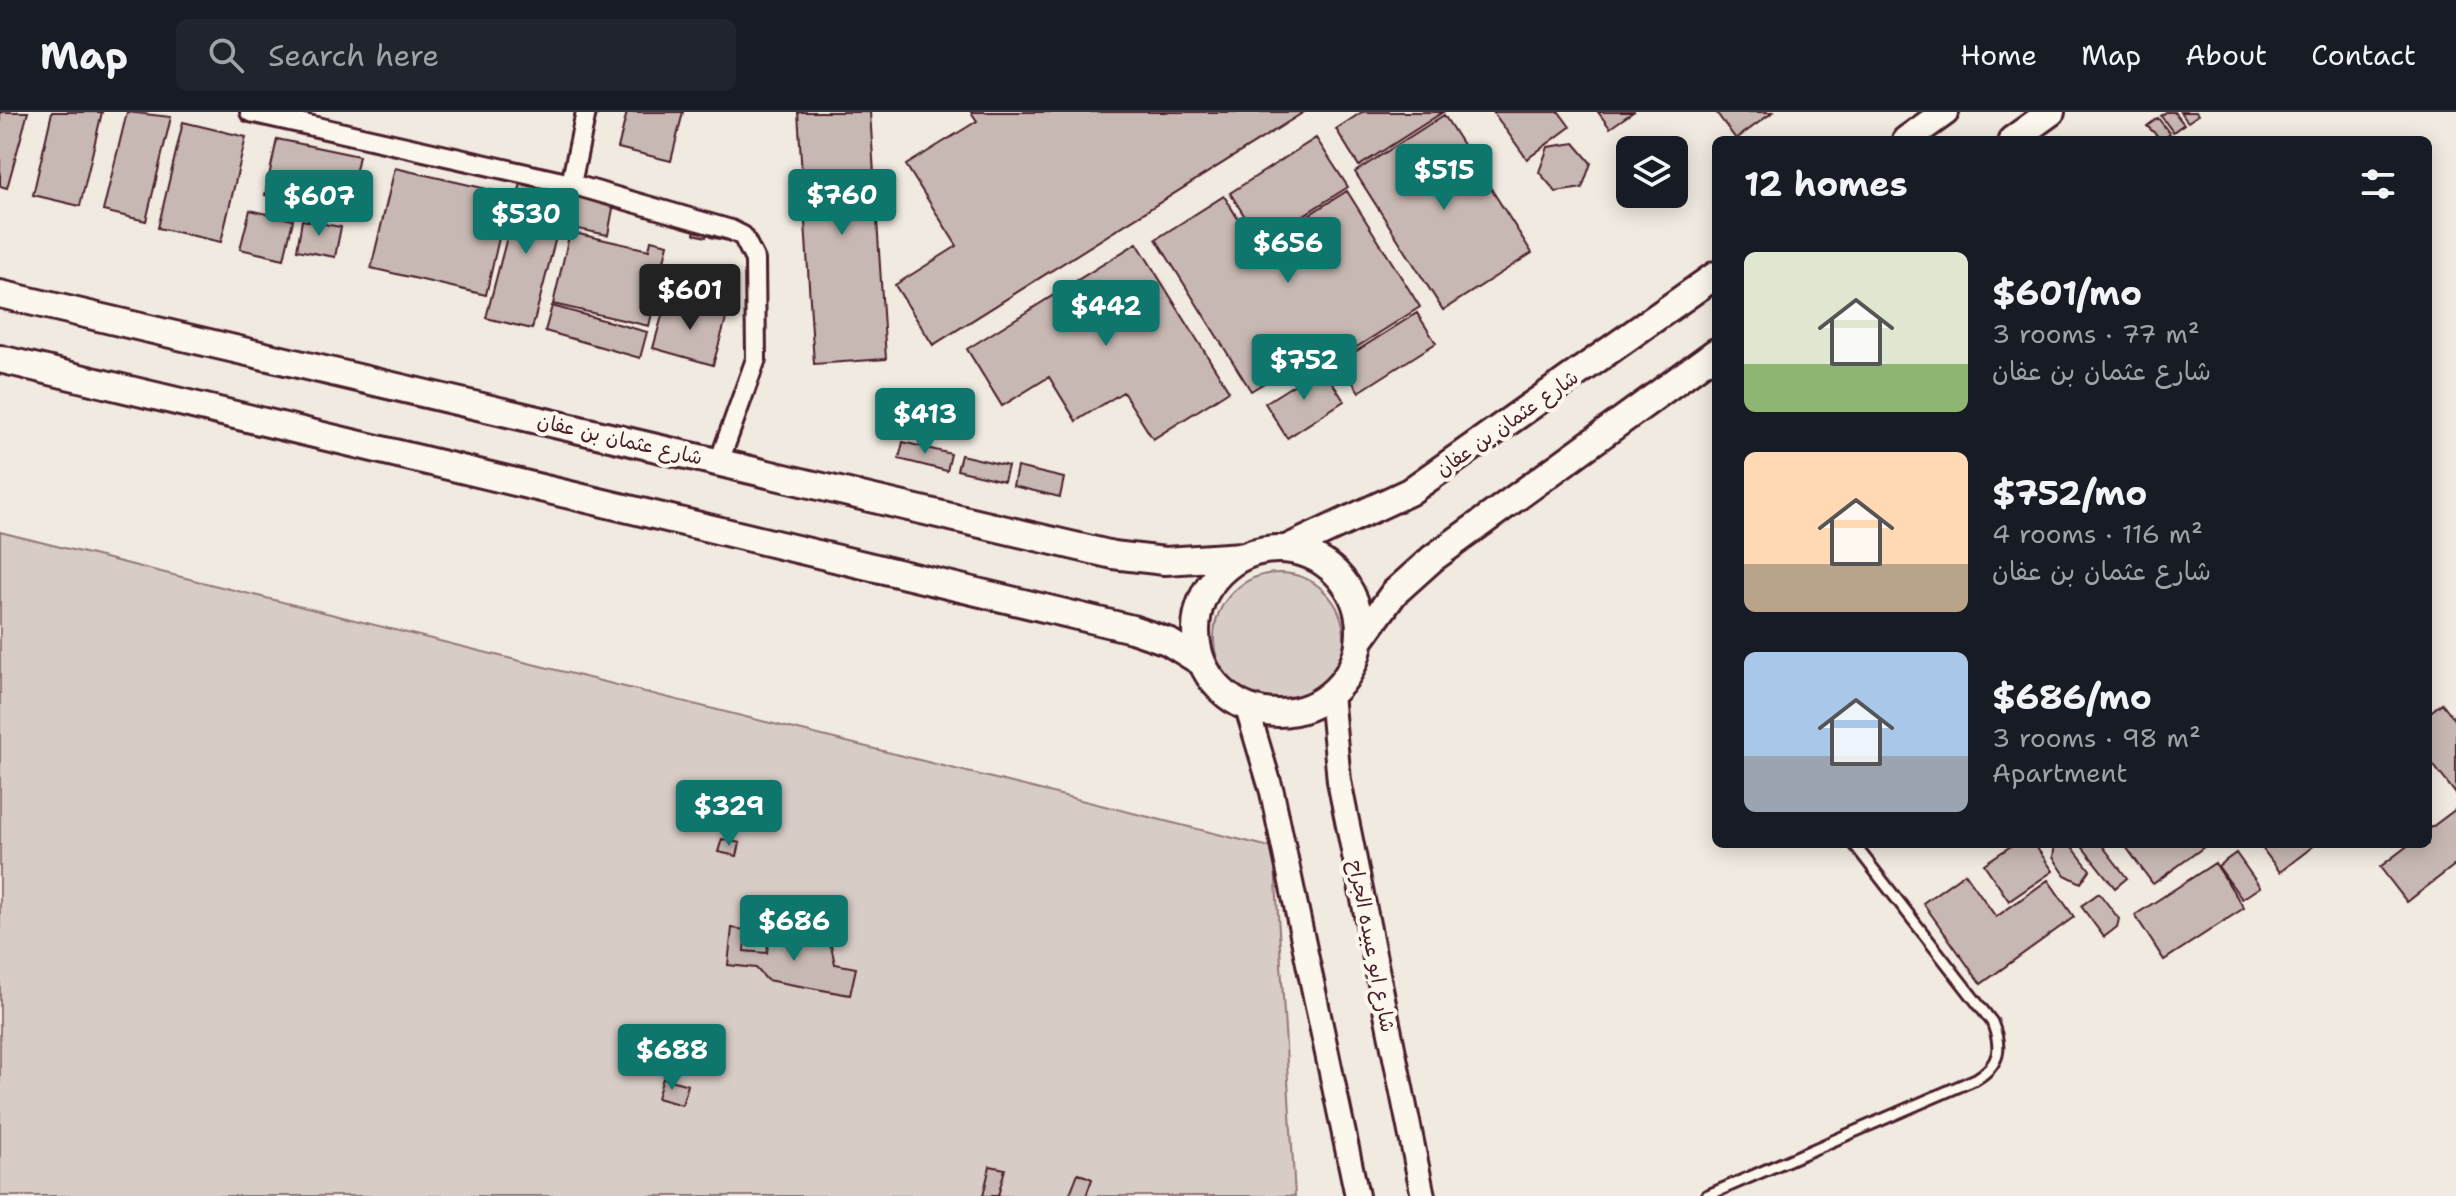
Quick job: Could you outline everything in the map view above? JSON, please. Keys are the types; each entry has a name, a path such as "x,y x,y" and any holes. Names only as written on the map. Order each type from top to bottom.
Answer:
{"main road":[{"path":"1912,136 1945,112"},
{"path":"2018,136 2051,112"},
{"name":"شارع عثمان بن عفان","path":"1286,549 1409,492 1712,278"},
{"name":"شارع عثمان بن عفان","path":"0,294 1113,555 1165,561 1243,556"},
{"path":"1360,640 1358,614 1349,590 1333,570 1311,556 1286,549 1264,550 1243,556 1222,570 1207,589 1197,613 1195,638 1201,662 1213,684 1247,708 1276,714 1306,709 1331,694 1345,678 1360,640 1394,593 1433,558 1712,355"},
{"path":"0,359 1132,629 1167,641 1201,662"}],"street":[{"path":"250,112 571,184 731,230 751,246 755,260 756,359 719,462"},
{"path":"571,184 586,112"},
{"name":"شارع ابو عبيده الجراح","path":"1331,694 1339,781 1423,1196"},
{"path":"1247,708 1272,792 1357,1196"}],"lane":[{"path":"1706,1196 1976,1079 1989,1070 1999,1055 1999,1040 1992,1022 1857,848"}],"shaded area":[{"path":"0,532 1274,848 1295,1196 0,1196"},
{"path":"1279,573 1304,578 1325,592 1339,613 1344,638 1339,663 1325,684 1304,698 1279,703 1254,698 1233,684 1219,663 1214,638 1219,613 1233,592 1254,578"}],"building":[{"path":"0,112 28,112 7,188 0,186"},
{"path":"52,112 102,112 80,206 33,195"},
{"path":"127,112 171,117 146,221 103,211"},
{"path":"627,112 683,112 671,161 618,148"},
{"path":"798,112 870,112 886,359 814,364"},
{"path":"971,112 1304,112 933,345 895,285 957,246 906,165 977,121"},
{"path":"1362,112 1443,112 1359,166 1336,129"},
{"path":"1493,112 1559,112 1570,127 1527,159"},
{"path":"1598,112 1633,112 1610,128"},
{"path":"1716,112 1773,112 1740,136 1734,136"},
{"path":"2174,112 2184,124 2173,132 2161,116"},
{"path":"2180,112 2196,112 2198,115 2188,122"},
{"path":"1444,115 1532,253 1443,310 1355,172"},
{"path":"2158,118 2170,134 2158,136 2147,126"},
{"path":"183,122 246,137 221,242 158,228"},
{"path":"1316,138 1348,187 1261,242 1230,193"},
{"path":"277,139 359,156 347,212 265,195"},
{"path":"1574,143 1591,163 1582,188 1556,192 1539,172 1548,147"},
{"path":"395,168 509,194 486,295 371,268"},
{"path":"521,183 567,195 532,329 486,318"},
{"path":"1347,191 1420,307 1333,362 1324,346 1251,391 1156,239 1224,196 1256,248"},
{"path":"574,196 614,203 608,235 568,227"},
{"path":"250,210 293,220 284,259 240,249"},
{"path":"302,220 341,227 335,257 297,250"},
{"path":"696,227 708,230 706,237 694,234"},
{"path":"712,229 735,234 733,242 710,237"},
{"path":"570,232 649,250 651,240 668,244 649,326 553,304"},
{"path":"1137,243 1229,391 1153,439 1123,392 1076,421 1049,377 1002,406 967,349"},
{"path":"667,298 727,315 713,365 653,348"},
{"path":"552,306 647,332 640,358 545,331"},
{"path":"1417,313 1436,343 1359,392 1339,362"},
{"path":"1322,367 1344,401 1287,438 1265,403"},
{"path":"903,442 951,454 947,471 899,459"},
{"path":"961,455 1008,466 1004,481 957,470"},
{"path":"1017,467 1064,478 1060,497 1013,486"},
{"path":"2442,703 2456,721 2456,794 2432,763 2432,711"},
{"path":"2456,809 2456,864 2407,902 2380,867 2405,848 2432,848 2432,827"},
{"path":"722,839 740,843 737,856 718,852"},
{"path":"2008,848 2037,848 2053,871 2009,901 1984,864"},
{"path":"2054,848 2073,848 2090,870 2081,883 2065,875 2053,857"},
{"path":"2083,848 2104,848 2127,878 2115,888"},
{"path":"2127,848 2202,848 2153,884"},
{"path":"2262,848 2311,848 2280,872"},
{"path":"2236,853 2260,887 2242,899 2218,866"},
{"path":"2215,863 2244,908 2164,960 2135,915"},
{"path":"1965,873 1996,917 2048,880 2074,917 1981,984 1923,903"},
{"path":"2099,893 2119,919 2117,927 2104,937 2081,906"},
{"path":"732,928 746,930 744,951 767,953 768,945 782,931 831,946 835,964 856,968 850,995 767,980 756,968 728,965"},
{"path":"663,1078 688,1085 682,1105 657,1098"},
{"path":"990,1166 1005,1169 998,1196 983,1196"},
{"path":"1078,1173 1092,1179 1086,1196 1069,1196"}]}
